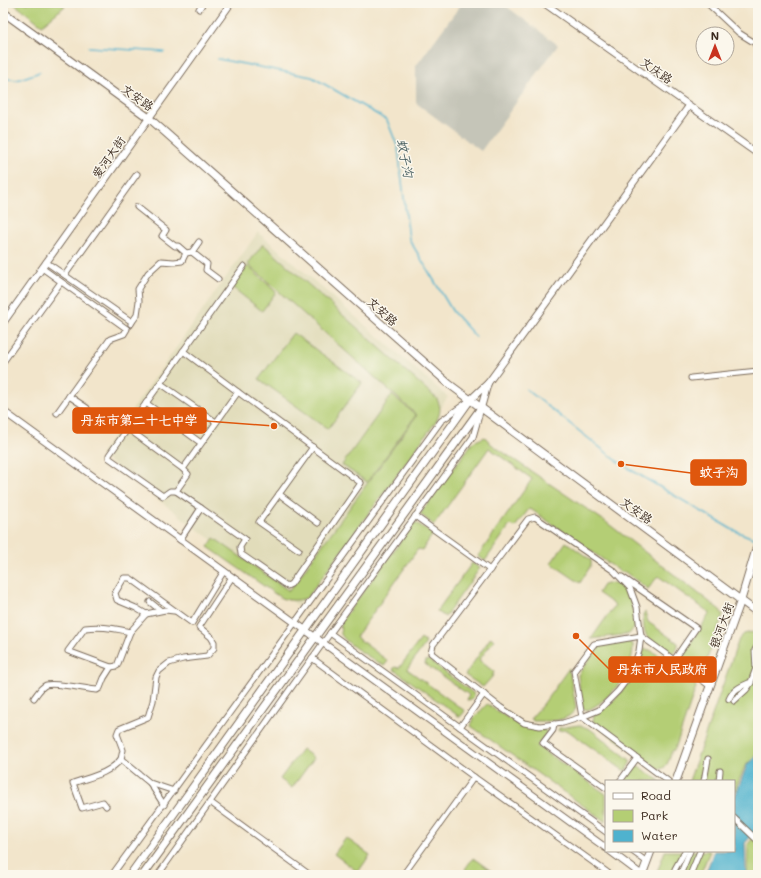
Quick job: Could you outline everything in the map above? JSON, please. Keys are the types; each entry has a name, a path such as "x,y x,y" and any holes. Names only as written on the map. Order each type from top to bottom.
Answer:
{"main road":[{"name":"文安路","path":"3,12 148,118 449,384 758,613"},
{"path":"130,875 470,400"},
{"path":"143,875 481,408"},
{"name":"银河大街","path":"676,780 741,600 758,543"},
{"path":"642,875 651,852"}],"street":[{"path":"65,3 70,3"},
{"path":"199,9 203,3"},
{"name":"爱河大街","path":"3,323 231,3"},
{"name":"文庆路","path":"544,3 758,154"},
{"path":"706,3 739,33 756,44"},
{"path":"758,37 756,44 758,52"},
{"path":"112,875 441,421 470,400 488,383 689,106"},
{"path":"65,275 137,174"},
{"path":"137,206 166,230 162,236 175,246 178,246 207,264 206,270 218,279"},
{"path":"57,413 110,339 124,334 138,315 138,289 148,273 161,261 182,261 199,242"},
{"path":"46,262 132,322"},
{"path":"183,351 361,483 291,584 287,586 241,554 240,547 245,539 176,491 170,491 163,496 109,458 109,455 127,428 244,266"},
{"path":"42,268 127,329"},
{"path":"3,362 61,282"},
{"path":"691,378 758,371"},
{"path":"160,382 216,422"},
{"path":"158,875 312,658 473,437 488,383"},
{"path":"183,469 238,392"},
{"path":"69,396 87,408 88,414 109,428 117,427"},
{"path":"146,403 201,443"},
{"path":"3,411 605,847"},
{"path":"127,428 188,474 176,491"},
{"path":"299,550 259,522 313,447"},
{"path":"279,494 318,523"},
{"path":"180,540 201,508"},
{"path":"415,516 490,570"},
{"path":"614,571 630,588 637,607 641,636 639,651 630,674 618,691 599,710 582,717 554,724 540,726 524,723 431,653 433,645 528,518 535,517 614,571 696,628 674,660"},
{"path":"192,623 224,571"},
{"path":"199,627 232,577"},
{"path":"106,806 103,802 82,808 73,784 108,771 121,759 123,750 117,734 119,729 148,717 153,701 158,671 169,663 183,659 206,656 214,648 214,642 211,637 199,627 130,578 124,578 115,593 117,600 146,614"},
{"path":"150,602 160,610"},
{"path":"130,632 114,628 85,628 68,651 111,667 117,666 130,632 146,614 160,610 176,611"},
{"path":"330,633 605,831"},
{"path":"667,780 582,717 574,671 594,644 641,636 710,686"},
{"path":"732,700 732,693 752,682 756,668 756,650 758,645"},
{"path":"312,658 611,875"},
{"path":"34,698 41,688 47,684 96,690 100,688 111,667"},
{"path":"460,727 484,694"},
{"path":"554,724 553,730 543,743 605,787"},
{"path":"621,780 637,758"},
{"path":"121,759 150,783 164,805"},
{"path":"704,780 708,759"},
{"path":"719,780 720,771"},
{"path":"403,875 474,777"},
{"path":"150,783 174,791"},
{"path":"210,802 310,875"},
{"path":"735,819 757,840"},
{"path":"611,852 642,875"},
{"path":"633,852 647,862"},
{"path":"674,875 675,869 684,852"},
{"path":"680,875 690,852"},
{"path":"690,875 700,852"}],"shaded area":[{"path":"462,3 502,3 558,45 481,151 416,103 416,66"},
{"path":"258,232 448,397 298,606 100,455"}],"green space":[{"path":"13,3 60,3 65,6 42,25"},
{"path":"263,244 436,398 440,409 437,420 307,598 297,600 281,598 208,547 214,538 289,591 417,415 248,264"},
{"path":"248,266 276,292 262,311 232,287"},
{"path":"293,333 362,383 328,429 259,379"},
{"path":"392,395 416,415 367,482 342,465"},
{"path":"485,437 491,444 606,522 720,610 723,615 702,671 692,669 680,660 710,613 658,576 648,589 532,510 529,509 515,527 510,525 485,561 478,556 532,479 489,448 434,525 420,514 473,442"},
{"path":"415,522 433,534 422,550 418,549 356,637 388,661 384,666 345,640 340,630 341,624 342,620"},
{"path":"566,542 591,560 591,565 580,583 551,563"},
{"path":"472,563 480,568 445,617 437,611"},
{"path":"611,583 621,584 628,592 632,604 635,627 629,634 591,639 615,605 598,593 603,585"},
{"path":"645,612 648,622 678,643 675,652 672,654 647,637 644,629 643,614"},
{"path":"752,632 758,638 758,747 755,756 745,766 735,791 735,780 689,780 739,639 744,634"},
{"path":"491,637 494,640 479,660 494,672 492,677 483,687 465,675"},
{"path":"421,639 426,643 407,669 465,711 460,717 393,669 395,667 399,668"},
{"path":"626,641 633,644 632,654 630,664 620,683 597,705 588,710 582,708 578,675 599,645"},
{"path":"645,649 650,650 683,672 689,677 696,687 675,749 672,751 669,760 662,769 659,769 597,726 593,721 594,715 608,706 619,695 631,675 640,655"},
{"path":"429,660 473,693 474,697 470,701 467,700 469,695 425,664 426,661"},
{"path":"569,668 576,708 572,713 563,719 533,721 531,718 544,703"},
{"path":"487,704 514,722 528,727 545,730 547,732 537,746 605,793 605,821 471,726 474,718"},
{"path":"579,725 590,729 630,760 626,770 623,770 567,730 558,731 559,728"},
{"path":"302,749 314,758 292,788 280,779"},
{"path":"635,767 639,767 658,780 625,780"},
{"path":"758,832 758,875 747,875 748,844"},
{"path":"346,838 370,855 358,872 334,854"},
{"path":"665,852 710,852 700,875 656,875"},
{"path":"473,858 494,873 492,875 472,875 465,869"}],"water":[{"path":"758,752 758,828 745,843 746,875 705,875 714,852 735,852 735,796 747,765 755,758"}],"waterway":[{"name":"蚊子沟","path":"89,47 164,52"},
{"name":"蚊子沟","path":"218,59 312,77 387,120 398,148 409,239 453,312 476,337"},
{"name":"蚊子沟","path":"3,78 17,80 40,72"},
{"name":"蚊子沟","path":"526,389 621,464 733,530 758,540"}],"place":[{"name":"丹东市第二十七中学","path":"274,426"},
{"name":"蚊子沟","path":"621,464"},
{"name":"丹东市人民政府","path":"576,636"}]}
